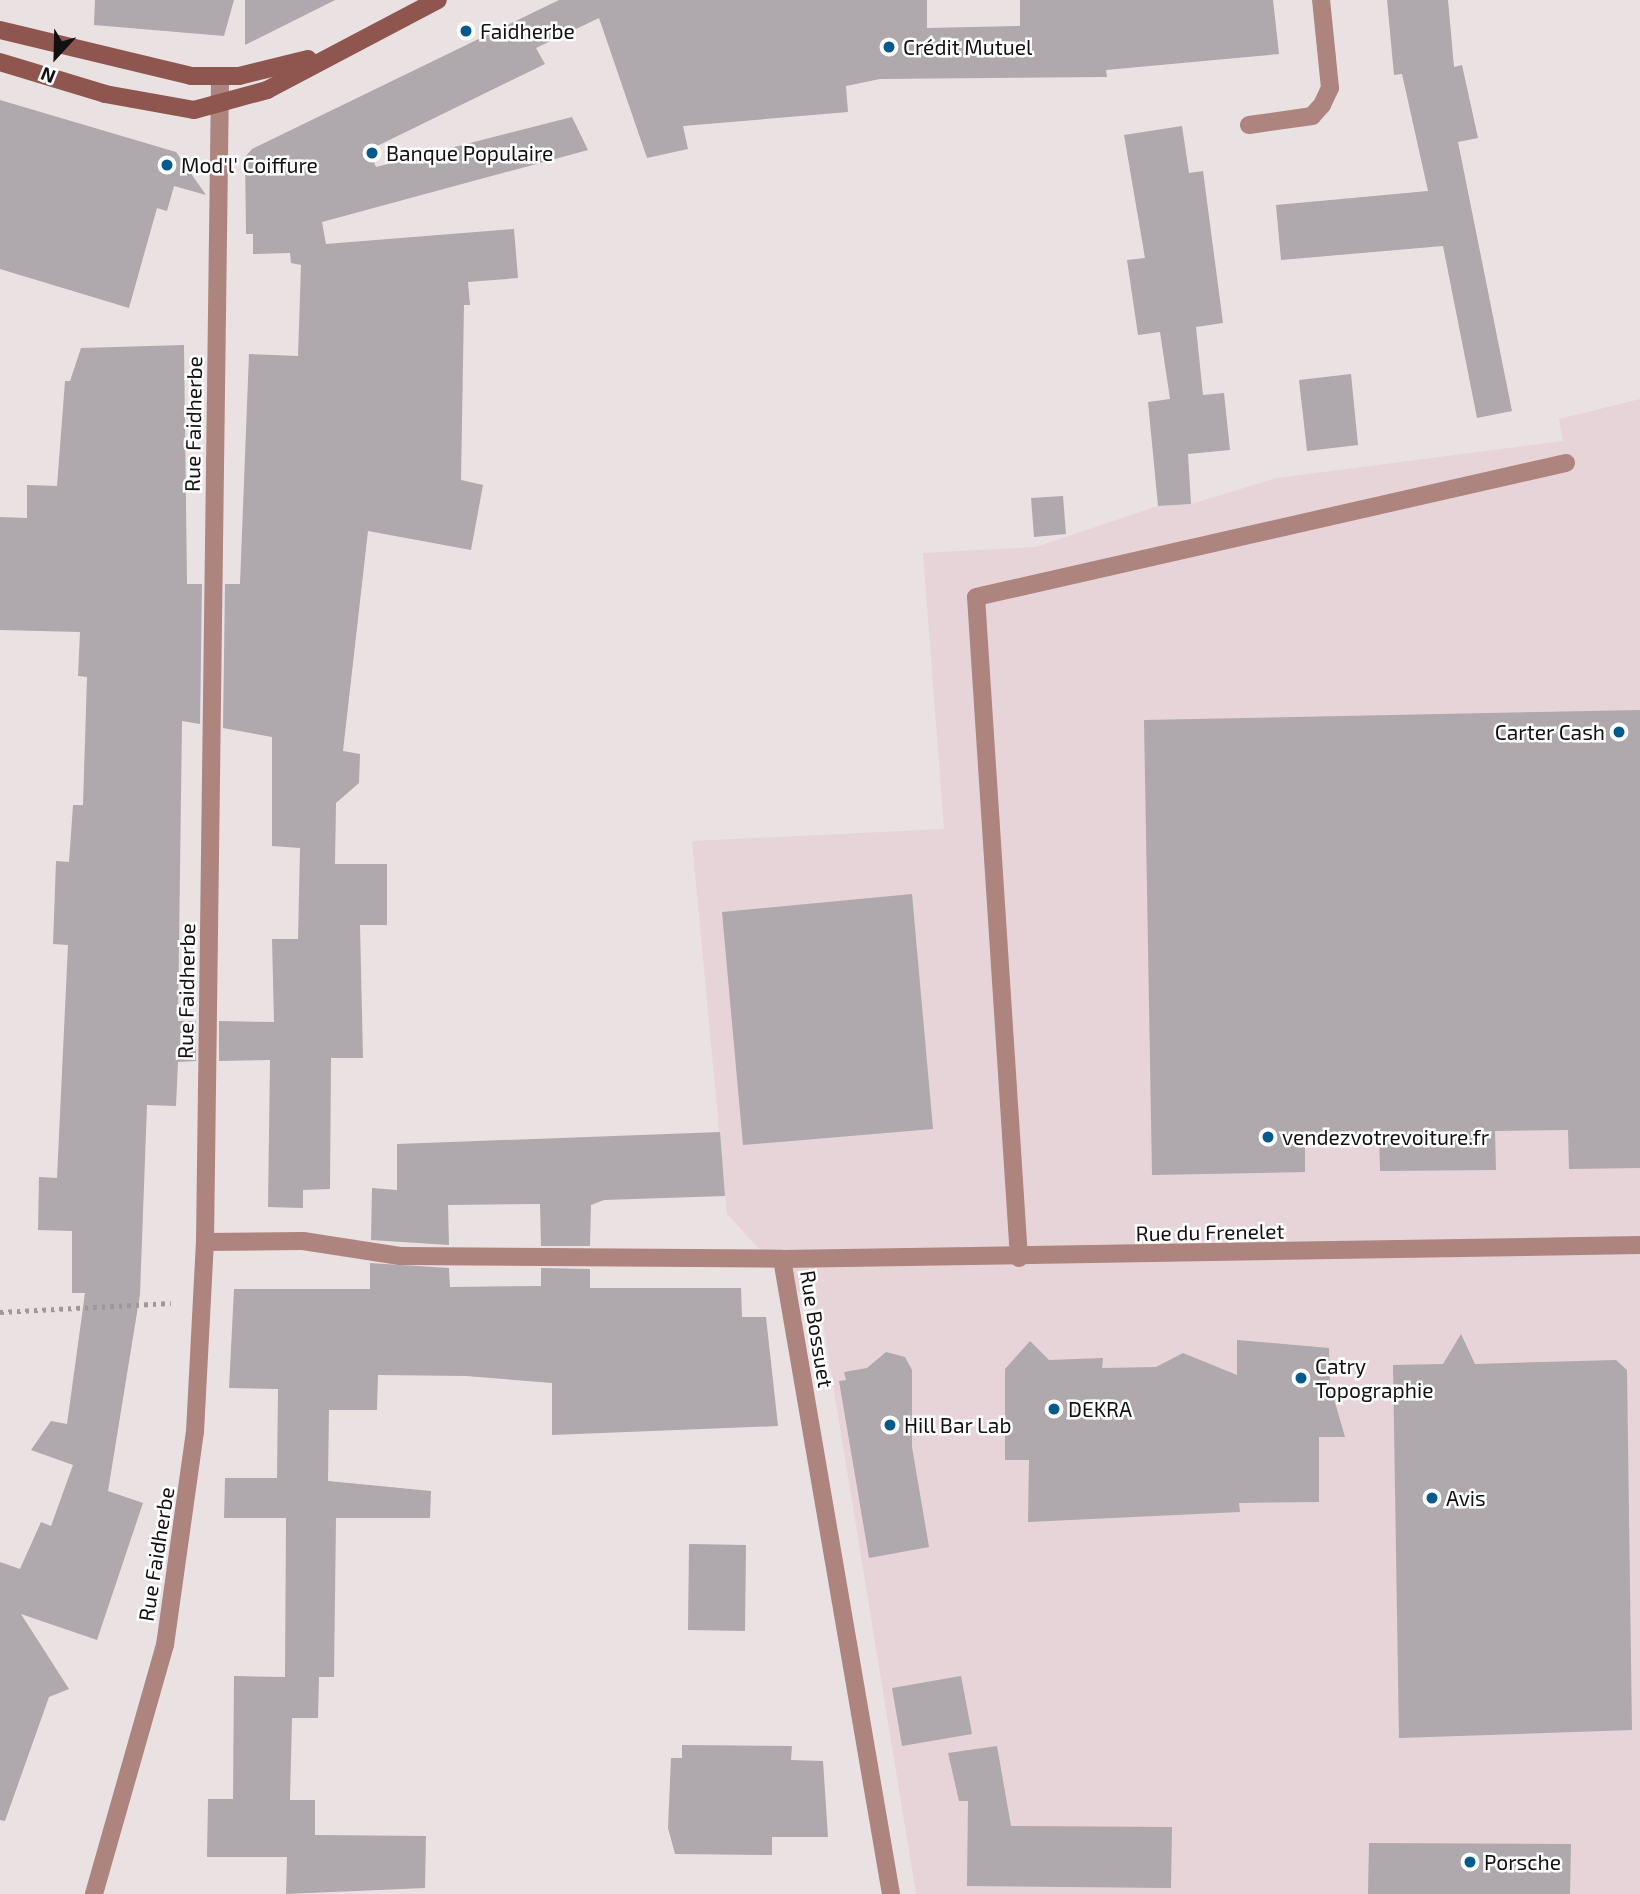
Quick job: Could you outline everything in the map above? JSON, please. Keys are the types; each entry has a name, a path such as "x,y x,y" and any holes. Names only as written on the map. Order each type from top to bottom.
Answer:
{"street":[{"path":"0,62 143,103 194,110 219,106 267,90 438,0"},
{"path":"1249,125 1312,116 1322,105 1330,88 1321,0"},
{"path":"0,30 153,69 220,76 282,68 358,41"},
{"name":"Rue Faidherbe","path":"94,1894 175,1599 204,1301 220,76"},
{"path":"1019,1258 976,597 1566,463"},
{"name":"Rue Bossuet","path":"205,1242 303,1241 400,1256 782,1259 891,1894"},
{"name":"Rue du Frenelet","path":"782,1259 1019,1258 1640,1245"}],"path":[{"path":"0,1312 204,1301"}],"shaded area":[{"path":"1640,399 1640,1894 916,1894 822,1317 727,1214 692,841 944,829 923,553 1036,547 1158,506 1191,504 1277,478 1563,441 1559,419"}],"building":[{"path":"95,0 234,0 224,36 94,25"},
{"path":"245,0 335,0 245,45"},
{"path":"559,0 927,0 927,28 1020,26 1020,0 1273,0 1279,54 1106,70 1107,77 880,79 846,86 848,112 683,126 688,149 647,158 599,18 536,48 545,64 369,150 376,167 572,117 588,150 322,222 326,244 514,229 518,278 468,282 470,305 464,305 461,480 483,485 471,550 368,531 343,751 360,754 359,783 336,803 335,864 387,864 387,925 360,925 363,1058 331,1058 330,1189 303,1190 303,1208 268,1207 270,1060 219,1061 219,1021 274,1022 272,939 298,939 300,848 272,846 272,737 223,728 225,584 240,584 249,354 298,356 301,265 291,263 290,253 253,254 253,234 246,234 245,157 252,149"},
{"path":"1387,0 1448,0 1454,67 1462,65 1478,138 1458,142 1512,411 1477,418 1443,246 1281,260 1276,205 1428,191 1402,74 1394,75"},
{"path":"0,100 176,152 206,195 174,186 167,211 157,208 129,308 0,269"},
{"path":"1182,126 1189,173 1203,171 1223,323 1196,327 1203,395 1224,393 1230,450 1188,454 1191,504 1158,506 1148,402 1170,399 1160,332 1138,335 1127,260 1145,258 1124,135"},
{"path":"184,345 187,584 202,584 200,724 182,721 178,1021 196,1021 196,1061 178,1062 176,1106 147,1105 140,1294 108,1491 143,1503 97,1640 21,1614 69,1689 49,1697 5,1821 0,1820 0,1562 20,1569 41,1522 51,1526 73,1465 31,1450 51,1421 67,1424 85,1293 72,1293 72,1231 38,1230 39,1177 57,1178 68,945 53,944 56,861 69,862 73,805 83,805 87,677 78,676 80,632 0,630 0,517 27,518 27,485 57,486 65,381 70,381 81,348"},
{"path":"1351,374 1358,445 1307,451 1299,380"},
{"path":"1063,496 1066,534 1034,537 1031,498"},
{"path":"1640,710 1640,1168 1569,1169 1568,1130 1495,1131 1496,1170 1380,1171 1379,1133 1305,1134 1305,1172 1152,1175 1144,720"},
{"path":"912,894 933,1129 743,1145 722,912"},
{"path":"720,1132 725,1196 604,1200 591,1205 590,1246 541,1246 540,1204 448,1205 449,1245 371,1240 372,1188 397,1190 397,1144"},
{"path":"370,1263 449,1268 450,1287 541,1286 541,1268 590,1269 590,1288 741,1288 742,1317 766,1317 778,1426 552,1435 552,1383 466,1376 378,1375 377,1410 329,1410 328,1481 431,1491 430,1518 336,1518 334,1677 319,1677 318,1718 292,1718 290,1800 315,1800 315,1835 426,1836 425,1888 286,1894 287,1857 207,1857 208,1799 233,1799 234,1676 285,1677 286,1518 224,1518 225,1478 277,1478 278,1389 229,1388 234,1289 370,1289"},
{"path":"1461,1334 1475,1364 1616,1360 1627,1370 1632,1730 1399,1738 1393,1365 1443,1364"},
{"path":"1237,1340 1329,1348 1330,1385 1345,1437 1319,1437 1319,1502 1239,1503 1240,1512 1028,1522 1029,1460 1005,1460 1005,1369 1030,1341 1049,1360 1103,1358 1102,1368 1156,1367 1183,1353 1237,1375"},
{"path":"886,1352 905,1357 912,1370 912,1447 929,1547 869,1558 839,1381 846,1380 844,1372 867,1368"},
{"path":"689,1544 746,1545 745,1631 688,1630"},
{"path":"961,1676 972,1734 902,1746 892,1688"},
{"path":"682,1745 792,1746 791,1760 823,1761 828,1837 772,1837 772,1855 675,1854 668,1828 671,1758 682,1758"},
{"path":"997,1746 1011,1826 1172,1827 1171,1888 967,1886 968,1801 959,1801 948,1753"},
{"name":"Porsche","path":"1369,1843 1571,1844 1570,1894 1368,1894"}],"place":[{"name":"Faidherbe","path":"466,31"},
{"name":"Crédit Mutuel","path":"889,47"},
{"name":"Banque Populaire","path":"372,153"},
{"name":"Mod'l' Coiffure","path":"167,165"},
{"name":"Carter Cash","path":"1619,732"},
{"name":"vendezvotrevoiture.fr","path":"1268,1137"},
{"name":"Catry Topographie","path":"1301,1378"},
{"name":"DEKRA","path":"1054,1409"},
{"name":"Hill Bar Lab","path":"890,1425"},
{"name":"Avis","path":"1432,1498"},
{"name":"Porsche","path":"1470,1862"}]}
